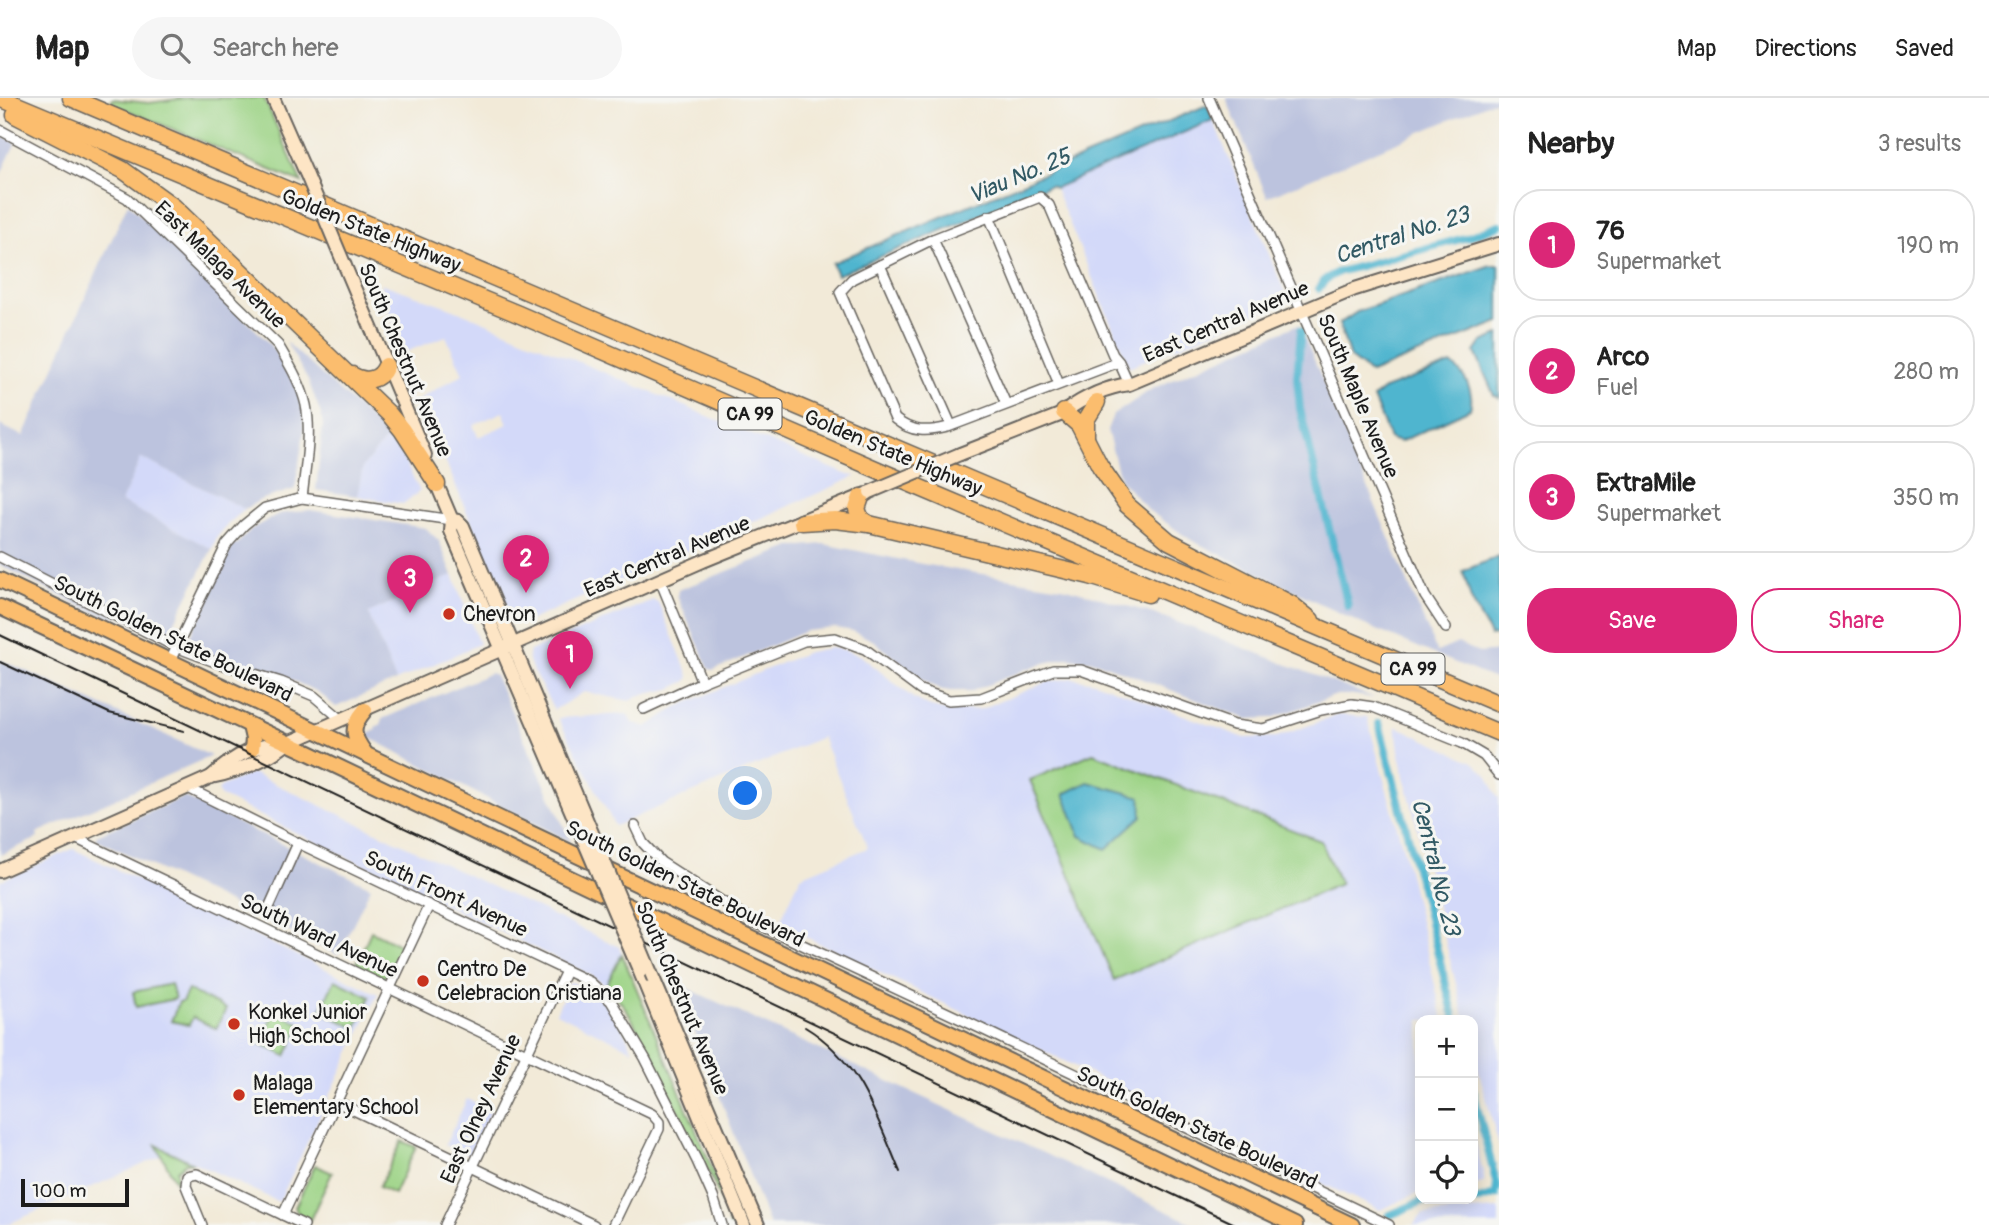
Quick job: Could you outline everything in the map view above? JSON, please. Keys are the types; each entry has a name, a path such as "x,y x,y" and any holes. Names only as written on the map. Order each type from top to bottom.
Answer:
{"highway":[{"name":"Golden State Highway","path":"0,98 519,314 1499,733"},
{"name":"Golden State Highway","path":"71,98 1154,556 1326,633 1499,705"},
{"path":"0,108 123,170 163,199 397,422 437,484"},
{"path":"347,372 366,381 379,376 386,366"},
{"path":"1086,436 1086,420 1097,402"},
{"path":"1064,412 1079,425 1100,466 1127,505 1170,541 1292,604 1326,633"},
{"path":"865,495 856,509 861,519 869,524"},
{"path":"803,522 835,520 869,524 1090,576 1228,618"}],"main road":[{"name":"South Chestnut Avenue","path":"273,98 452,520 451,531 640,972 744,1225"},
{"name":"East Central Avenue","path":"1064,412 1076,403 1129,384 1355,289 1499,244"},
{"name":"East Central Avenue","path":"0,871 211,777 235,772 272,755 288,743 660,580 960,454 1121,392 1129,384"},
{"name":"South Chestnut Avenue","path":"452,520 463,526 758,1225"},
{"name":"South Golden State Boulevard","path":"0,580 1352,1225"},
{"name":"South Golden State Boulevard","path":"0,607 1295,1225"},
{"path":"365,710 358,718 354,731 355,739 366,755"},
{"path":"250,726 252,749"},
{"name":"East Central Avenue","path":"211,777 230,759 252,749 267,743 288,743"}],"street":[{"name":"South Maple Avenue","path":"1209,98 1425,596 1446,628"},
{"name":"East Malaga Avenue","path":"0,130 127,198 278,345 296,376 306,403 309,429 302,498"},
{"path":"1119,362 951,425 922,431 908,428 895,419 840,292 852,279 933,239 1033,198 1045,199 1113,355 1119,362 1129,384"},
{"path":"989,216 1059,384"},
{"path":"933,239 1006,404"},
{"path":"880,265 951,425"},
{"path":"170,661 227,544 244,525 265,509 302,498 452,520"},
{"path":"0,557 176,647 215,663 314,695 342,719"},
{"path":"660,580 702,681"},
{"path":"644,709 702,681 804,641 835,638 865,649 920,690 949,700 981,698 1054,670 1081,670 1234,725 1263,729 1331,708 1352,704 1373,708 1462,743 1484,756 1499,775"},
{"name":"South Front Avenue","path":"188,788 590,982 602,991 620,1013 697,1161 722,1225"},
{"path":"635,826 643,843 661,862 754,922 1389,1225"},
{"name":"South Ward Avenue","path":"75,838 652,1114 659,1122 659,1129 613,1225"},
{"path":"267,912 298,843"},
{"path":"283,1215 429,905"},
{"name":"East Olney Avenue","path":"445,1225 566,971"},
{"path":"337,1102 594,1225"},
{"path":"202,1225 186,1186 187,1176 197,1174 304,1225"}],"shaded area":[{"path":"1226,98 1499,98 1499,99 1267,197"},
{"path":"1213,120 1288,300 1129,367 1055,188"},
{"path":"0,135 16,142 0,176"},
{"path":"128,203 269,343 297,385 303,409 304,432 295,489 260,500 245,509 141,458 121,502 212,549 167,637 123,614 109,619 0,565 0,425 23,436"},
{"path":"380,283 451,308 848,475 857,476 524,623 511,618 437,441 434,442 419,399 463,374 446,336 403,353","holes":["503,412 508,424 478,437 473,425"]},
{"path":"1299,324 1437,652 1458,643 1479,653 1499,651 1499,681 1360,623 1191,540 1148,510 1120,479 1107,430 1113,415 1152,389"},
{"path":"286,342 389,436 363,466 357,496 316,490 323,425 321,414 308,380"},
{"path":"389,436 395,442 420,491 403,504 357,496 363,466"},
{"path":"141,458 245,509 217,537 212,549 121,502"},
{"path":"310,510 426,528 439,541 453,575 368,613 396,681 336,707 318,692 278,674 202,654 185,646 233,544 236,545 253,528 279,514"},
{"path":"824,544 922,564 1067,588 1161,616 1374,698 1337,695 1272,718 1247,719 1095,661 1067,658 1040,664 972,691 950,691 939,689 922,680 874,641 853,631 835,628 806,631 714,670 709,669 677,596 678,590 791,547"},
{"path":"453,575 479,644 396,681 368,613"},
{"path":"653,600 658,602 689,676 687,681 670,689 637,696 630,701 584,692 554,710 532,669 528,657 530,651"},
{"path":"831,648 861,656 913,698 947,711 981,709 1047,682 1071,678 1094,682 1245,738 1277,737 1338,715 1367,717 1405,856 1442,1015 1415,1015 1415,1194 1380,1210 779,924 801,876 868,848 822,737 615,826 558,718 627,714 633,723 647,727 677,707 808,652"},
{"path":"0,660 211,756 37,833 38,838 0,855"},
{"path":"491,673 495,675 571,842 368,737 376,730 375,727 382,724 382,719"},
{"path":"1396,726 1473,762 1487,775 1499,799 1499,1146 1478,1068 1478,1015 1464,1015 1400,758"},
{"path":"252,773 619,947 622,954 606,985 220,796 218,791 222,786"},
{"path":"184,797 371,887 338,955 96,839 97,835"},
{"name":"Konkel Junior High School","path":"73,849 378,994 279,1202 157,1145 162,1156 6,1225 0,1225 0,881"},
{"path":"569,983 592,992 607,1004 618,1019 633,1050 556,1013"},
{"path":"676,983 1056,1159 1196,1225 769,1225"},
{"path":"467,1099 491,1111 469,1155 445,1145"},
{"path":"1478,1152 1484,1176 1484,1182 1478,1184"},
{"path":"1499,1209 1499,1225 1413,1225 1423,1214"}],"green space":[{"path":"186,98 264,98 302,183 110,103 112,99 149,103"},
{"path":"1093,753 1321,841 1340,884 1114,980 1030,780"},
{"path":"371,931 402,946 389,974 383,977 356,964"},
{"path":"622,954 736,1225 729,1225 726,1211 711,1177 633,1021 606,985"},
{"path":"335,980 370,997 356,1028 320,1011"},
{"path":"171,984 175,999 136,1007 133,992"},
{"path":"188,990 226,1009 216,1029 193,1017 189,1025 171,1021 179,1002 182,1002"},
{"path":"275,1011 301,1024 286,1056 259,1043"},
{"path":"402,1141 416,1147 394,1194 379,1187"},
{"path":"156,1145 193,1163 186,1163 177,1170 177,1184"},
{"path":"315,1165 332,1173 310,1220 298,1214 295,1207"}],"water":[{"path":"1207,105 1213,120 1055,188 1050,185 837,275 832,263"},
{"path":"1491,265 1499,265 1499,322 1370,373 1350,358 1339,324 1357,312"},
{"path":"1499,335 1499,398 1494,395 1475,352 1482,342"},
{"path":"1451,364 1468,384 1470,409 1400,442 1390,439 1373,398 1384,389"},
{"path":"1499,556 1499,635 1490,636 1471,599 1463,571"},
{"path":"1088,782 1141,797 1142,816 1106,849 1080,836 1064,794"}],"waterway":[{"name":"Central No. 23","path":"1319,288 1326,279 1338,272 1468,237 1499,225"},
{"name":"Central No. 23","path":"1301,330 1297,378 1300,409 1348,606"},
{"name":"Central No. 23","path":"1379,723 1454,1015"},
{"name":"Central No. 23","path":"1390,1215 1423,1201 1479,1200 1495,1195 1497,1186 1478,1111"},
{"name":"Central No. 23","path":"1495,1195 1499,1197"}],"railway":[{"path":"0,635 1237,1225"},
{"path":"0,662 109,713 184,731"},
{"path":"805,1027 824,1040 853,1073 874,1111 900,1172"}],"place":[{"name":"Arco","path":"526,593"},
{"name":"ExtraMile","path":"410,613"},
{"name":"Chevron","path":"449,614"},
{"name":"76","path":"570,689"},
{"name":"Centro De Celebracion Cristiana","path":"423,981"},
{"name":"Konkel Junior High School","path":"234,1024"},
{"name":"Malaga Elementary School","path":"239,1095"}],"water label":[{"name":"Viau No. 25","path":"1019,176"}]}
